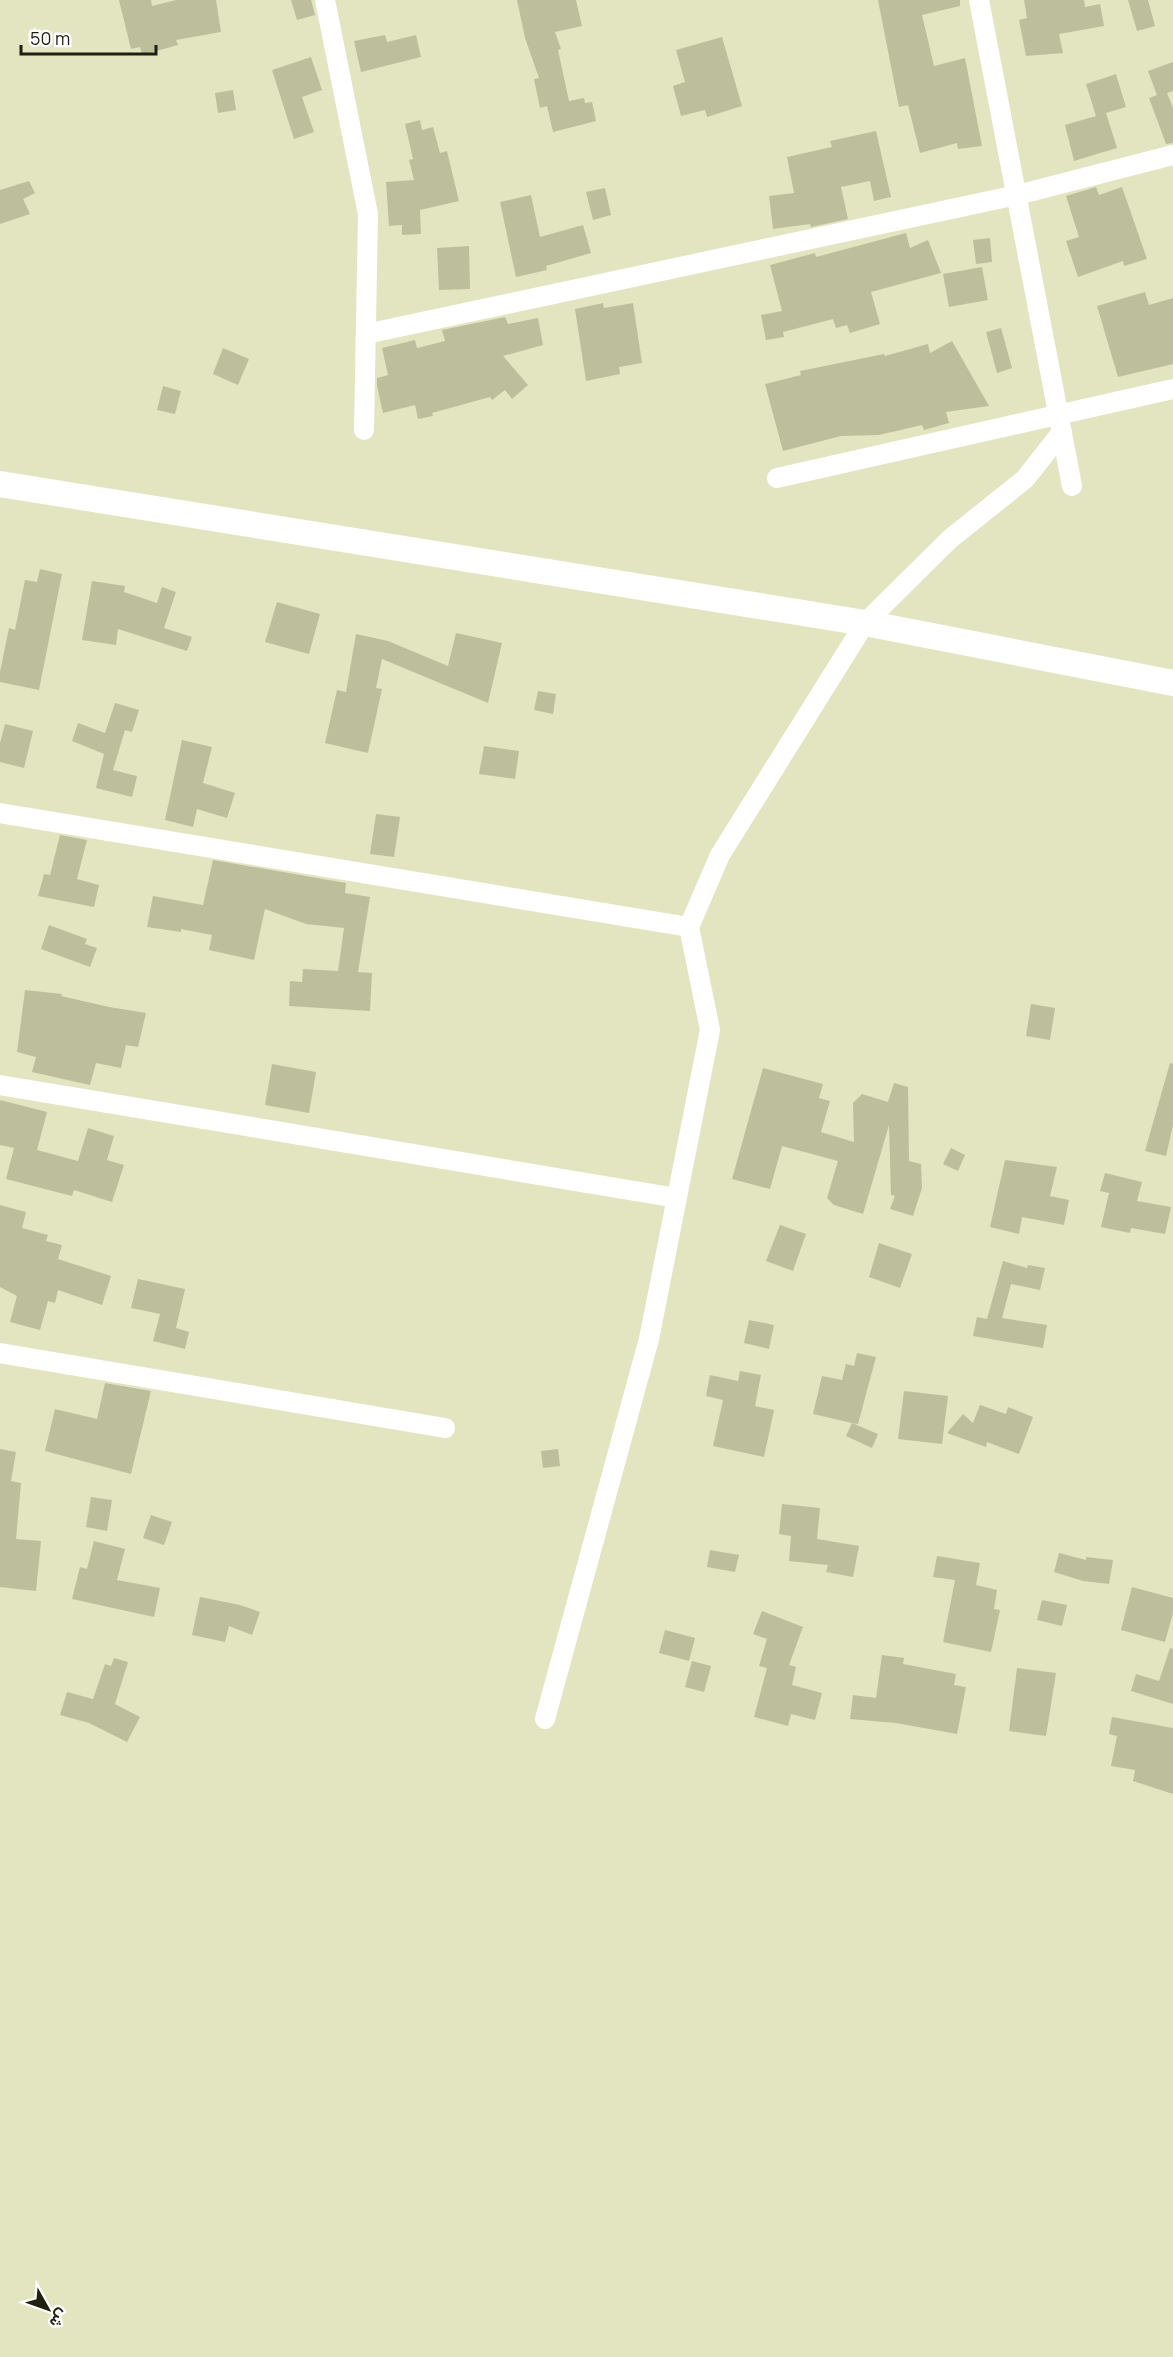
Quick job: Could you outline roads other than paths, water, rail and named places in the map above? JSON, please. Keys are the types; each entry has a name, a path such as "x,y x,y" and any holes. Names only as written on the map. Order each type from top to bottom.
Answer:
{"street":[{"path":"325,0 368,214 364,430"},
{"path":"979,0 1072,486"},
{"path":"366,334 1017,195 1173,155"},
{"path":"777,478 1060,424 1173,389"},
{"path":"545,1719 649,1340 710,1030 690,927 720,855 865,623 950,539 1025,479 1060,424"},
{"path":"0,484 865,623 1173,682"},
{"path":"0,813 690,927"},
{"path":"0,1085 677,1198"},
{"path":"0,1353 445,1428"}]}
